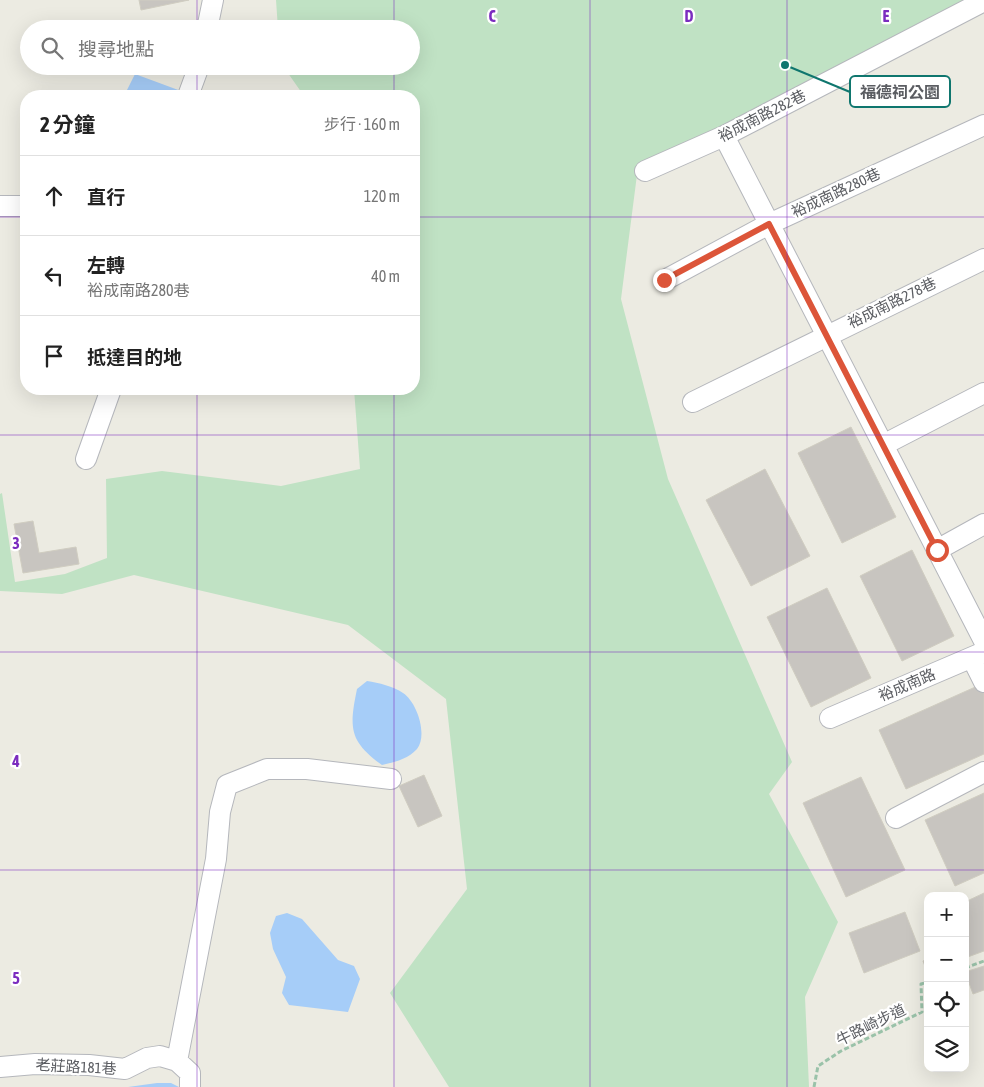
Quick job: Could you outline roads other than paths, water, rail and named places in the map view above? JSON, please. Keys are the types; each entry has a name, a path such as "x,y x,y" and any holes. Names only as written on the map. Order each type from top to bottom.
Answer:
{"street":[{"path":"209,20 212,0"},
{"name":"裕成南路282巷","path":"645,171 724,136 984,1"},
{"path":"190,90 196,75"},
{"name":"裕成南路280巷","path":"664,280 769,224 984,125"},
{"path":"724,136 984,641"},
{"path":"0,206 20,206"},
{"name":"裕成南路278巷","path":"693,402 984,259"},
{"path":"883,445 984,394"},
{"path":"86,459 109,395"},
{"path":"937,550 984,524"},
{"path":"978,655 984,682"},
{"name":"裕成南路","path":"830,718 978,655"},
{"path":"190,1087 190,1073 176,1060 216,859 220,812 228,785 267,770 307,769 391,779"},
{"path":"896,818 984,772"},
{"name":"老莊路181巷","path":"0,1067 35,1064 89,1065 124,1069 146,1058 160,1056 176,1060"}],"water":[{"path":"134,75 138,75 178,90 127,90"},
{"path":"367,681 386,685 403,693 413,704 421,728 420,743 417,749 405,758 382,765 357,741 353,724 354,702 357,689"},
{"path":"287,913 302,919 338,960 354,966 360,979 348,1012 289,1005 282,993 286,977 273,949 270,933 276,916"},
{"path":"171,1083 179,1087 128,1087"}],"place":[{"name":"福德祠公園","path":"785,65"}]}
